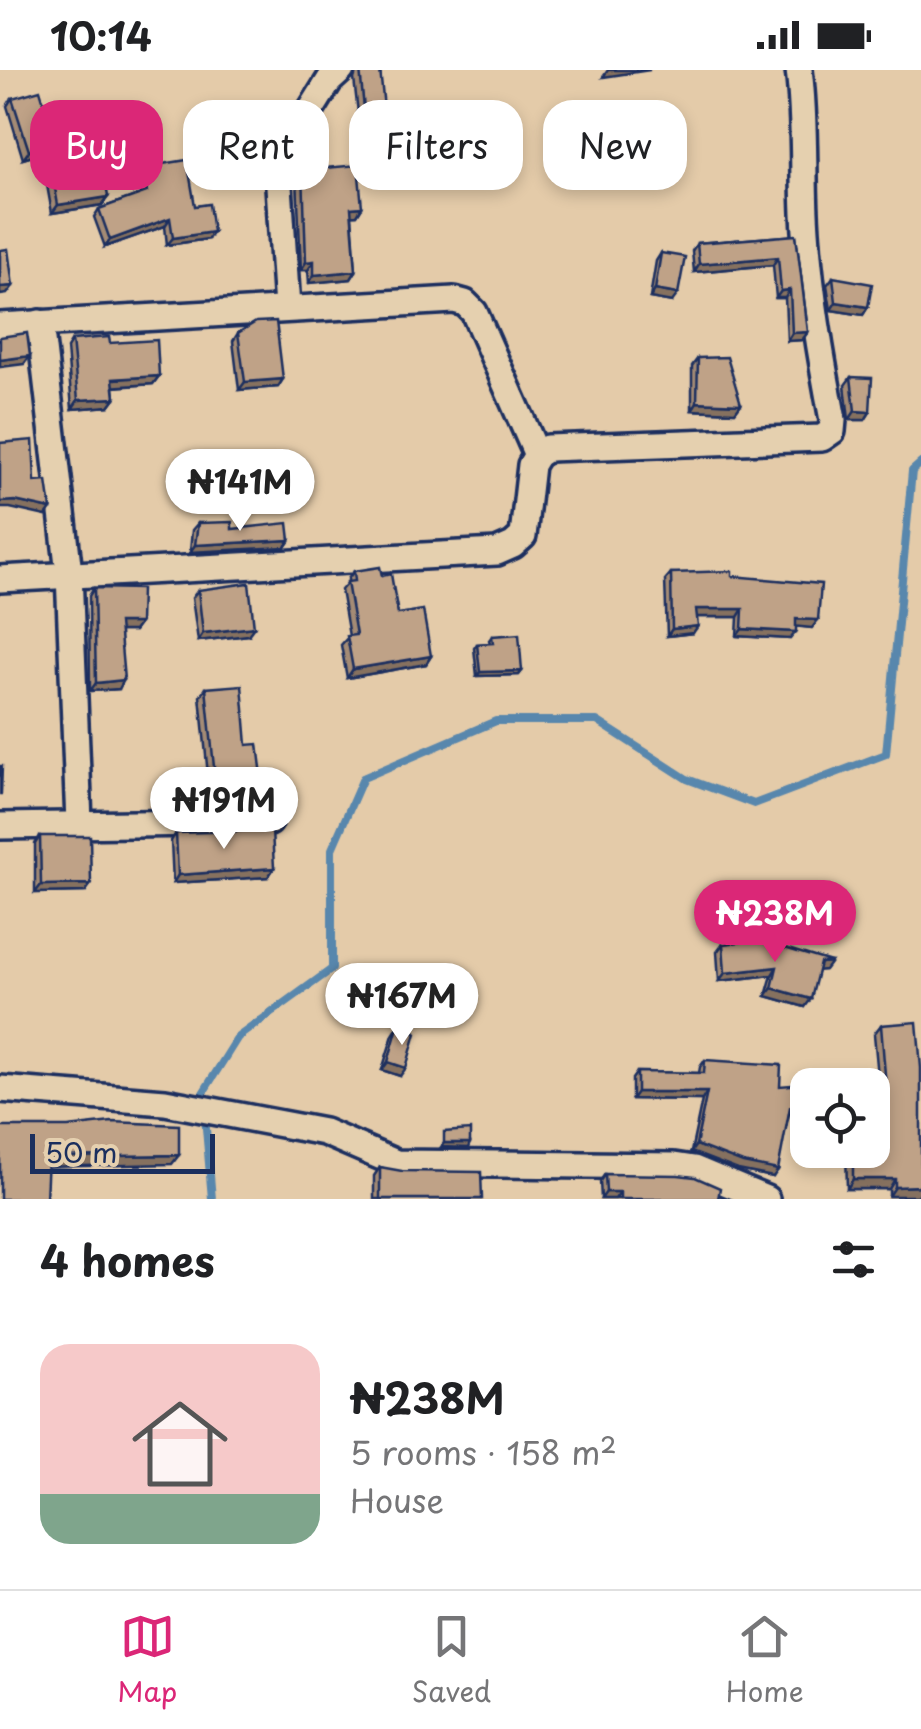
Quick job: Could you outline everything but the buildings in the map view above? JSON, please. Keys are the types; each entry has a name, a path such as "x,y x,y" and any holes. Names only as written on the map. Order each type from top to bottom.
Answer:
{"street":[{"path":"286,308 279,186 288,147 340,70"},
{"path":"0,579 497,552 513,546 522,536 531,465 548,448 822,438 832,431 833,420 818,344 806,231 799,70"},
{"path":"0,326 454,300 474,312 537,456"},
{"path":"40,323 70,573 79,823"},
{"path":"0,826 269,822"},
{"path":"0,1089 165,1102 324,1132 396,1163 674,1166 766,1199"}],"waterway":[{"path":"212,1199 203,1093 238,1037 332,969 332,849 363,778 496,721 597,721 687,779 754,804 886,754 912,471 921,463"}]}
